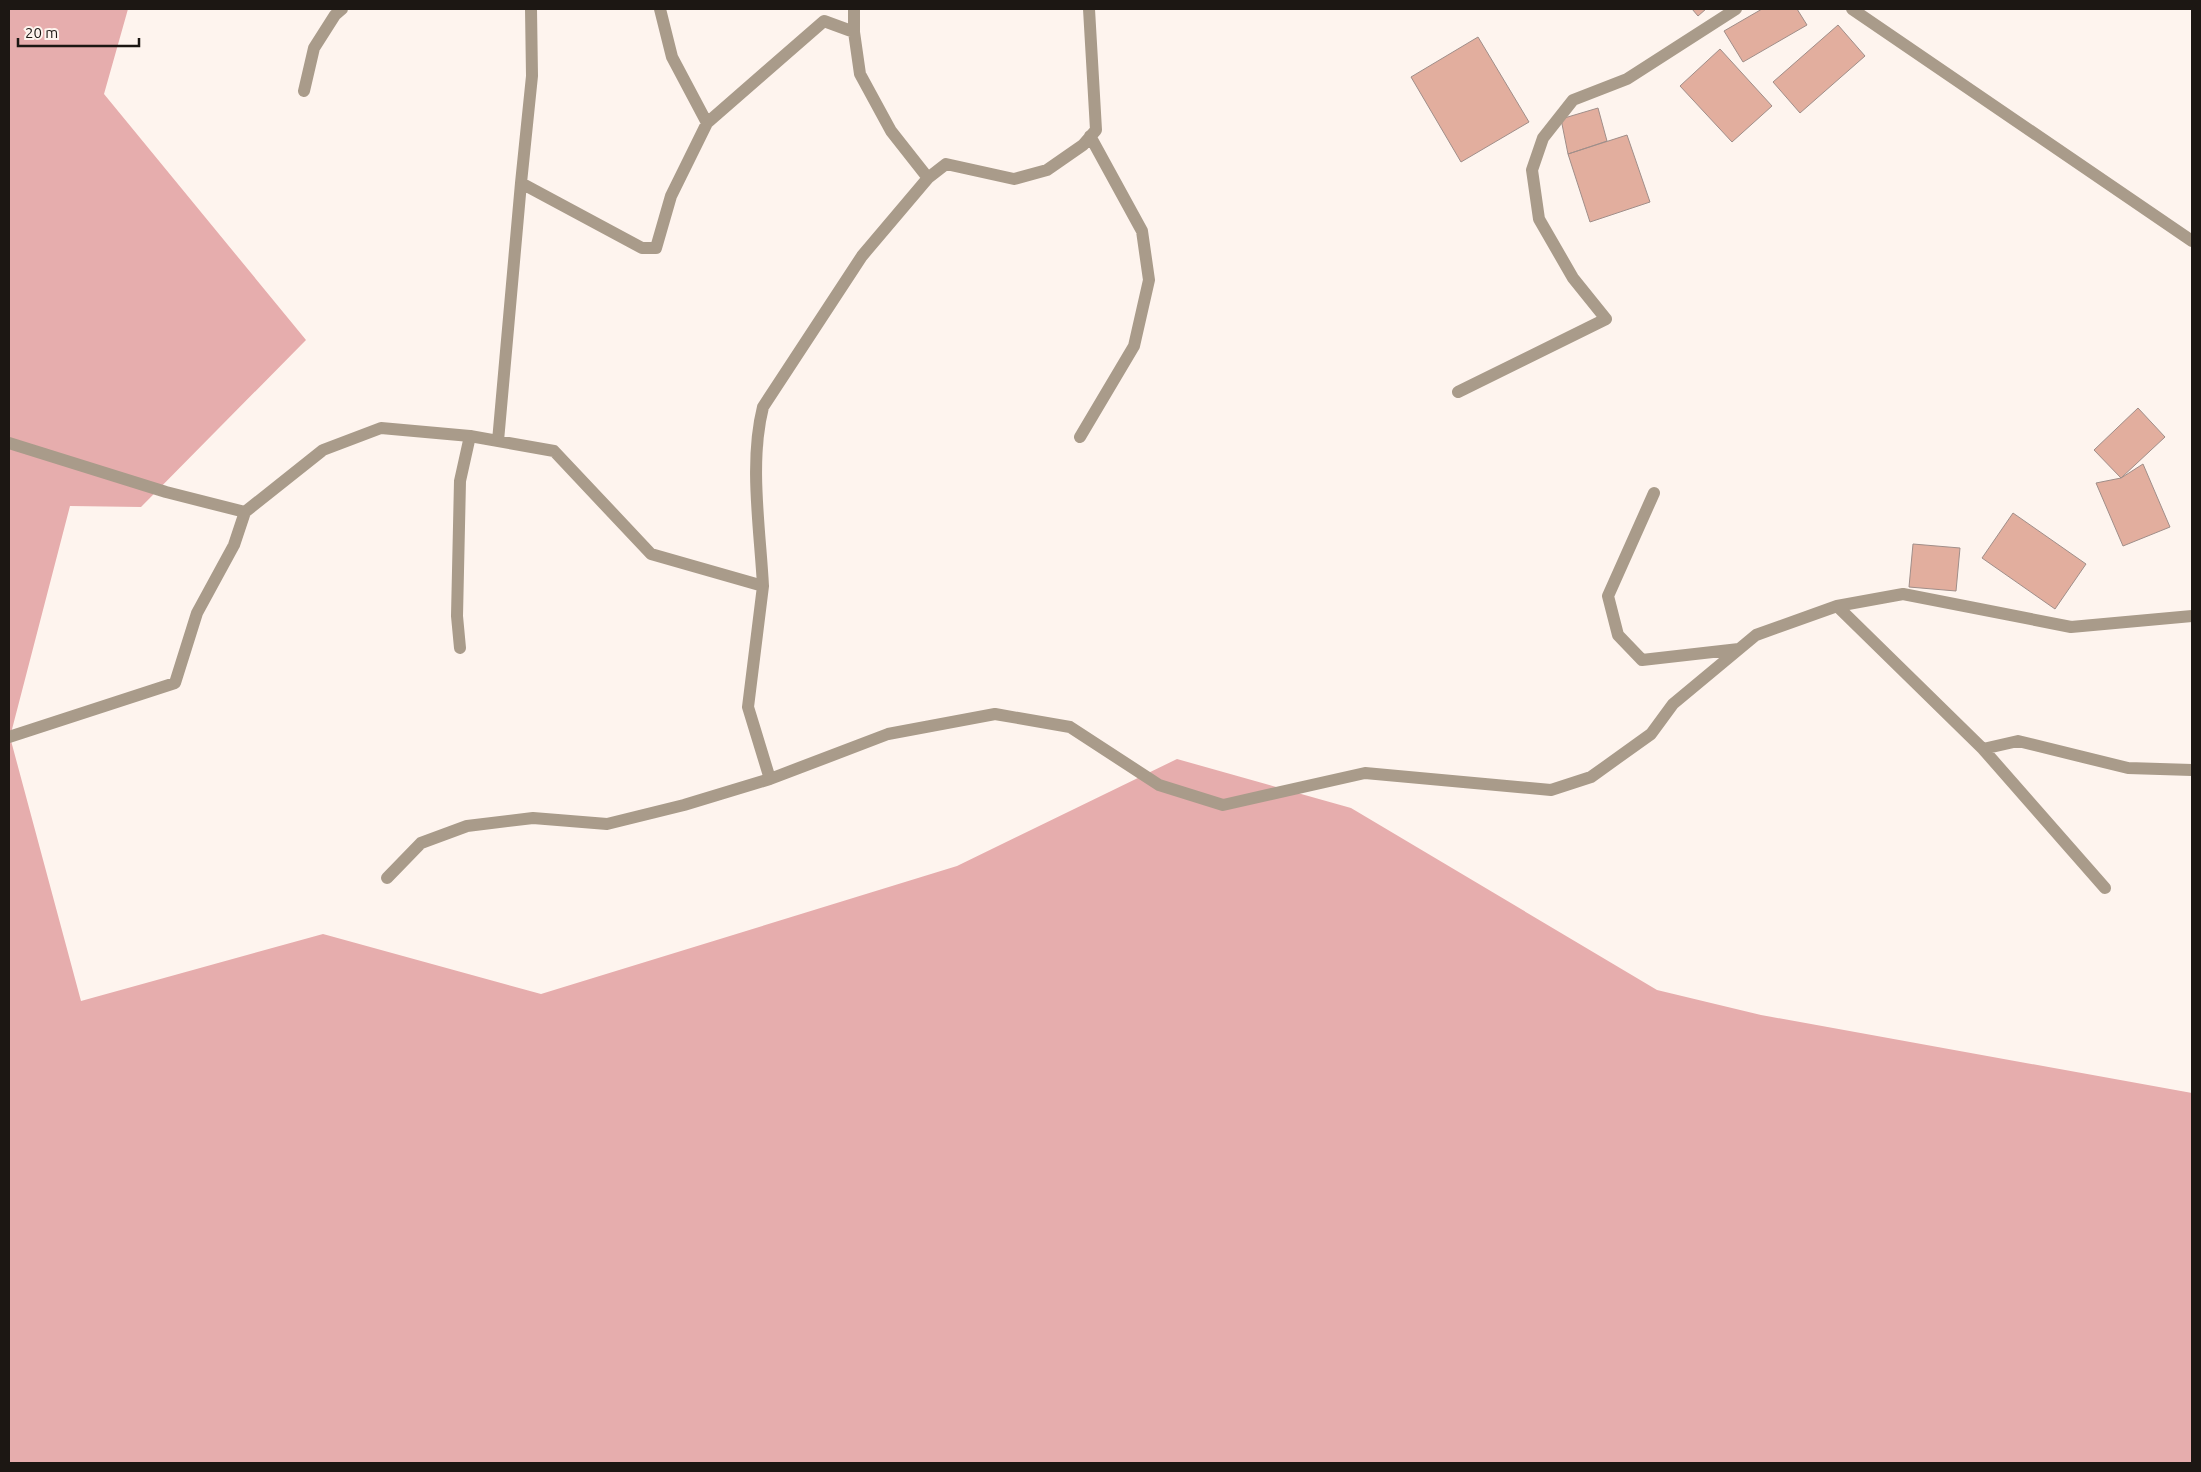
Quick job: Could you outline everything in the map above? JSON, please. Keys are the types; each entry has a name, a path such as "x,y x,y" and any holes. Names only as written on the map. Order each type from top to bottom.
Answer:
{"street":[{"path":"304,91 314,48 335,15 342,9"},
{"path":"498,441 520,183 532,76 531,9"},
{"path":"660,9 672,57 707,123"},
{"path":"854,9 854,32 860,74 891,131 928,178"},
{"path":"770,779 748,707 763,586 758,490 758,430 764,407 862,256 928,178 946,164 1014,178 1047,170 1083,145 1096,130 1089,9"},
{"path":"1458,392 1606,319 1573,278 1538,219 1532,170 1543,138 1573,100 1627,79 1736,9"},
{"path":"1852,9 2192,241"},
{"path":"520,183 642,248 656,248 671,196 707,123 824,21 854,32"},
{"path":"1080,437 1134,346 1149,280 1142,231 1090,136"},
{"path":"9,737 175,683 197,613 234,545 246,512 323,450 381,428 470,436 554,451 651,554 763,586"},
{"path":"460,648 457,616 460,481 470,436"},
{"path":"9,442 166,492 246,512"},
{"path":"1654,493 1608,596 1618,635 1642,660 1739,649"},
{"path":"387,878 421,843 467,826 533,818 607,824 684,805 770,779 888,734 996,714 1070,727 1160,786 1223,805 1365,773 1551,790 1591,777 1651,734 1673,704 1756,635 1837,606 1903,594 2071,627 2192,616"},
{"path":"1837,606 1983,749 2105,888"},
{"path":"1983,749 2018,741 2128,768 2192,770"}],"shaded area":[{"path":"9,9 128,9 104,94 306,340 141,507 70,506 10,737 81,1001 323,934 541,994 957,866 1177,759 1351,808 1657,990 1761,1015 2192,1093 2192,1463 9,1463"}],"building":[{"path":"1692,9 1706,9 1698,16"},
{"path":"1762,9 1797,9 1807,25 1743,62 1724,31"},
{"path":"1838,25 1865,56 1800,113 1773,82"},
{"path":"1478,37 1529,122 1461,162 1411,77"},
{"path":"1720,49 1772,106 1732,142 1680,86"},
{"path":"1598,108 1607,141 1568,154 1561,119"},
{"path":"1627,135 1650,202 1590,222 1568,154"},
{"path":"2138,408 2165,437 2121,478 2094,450"},
{"path":"2143,464 2170,527 2123,546 2096,483 2121,478"},
{"path":"2013,513 2086,564 2055,609 1982,558"},
{"path":"1913,544 1960,548 1956,591 1909,587"}]}
